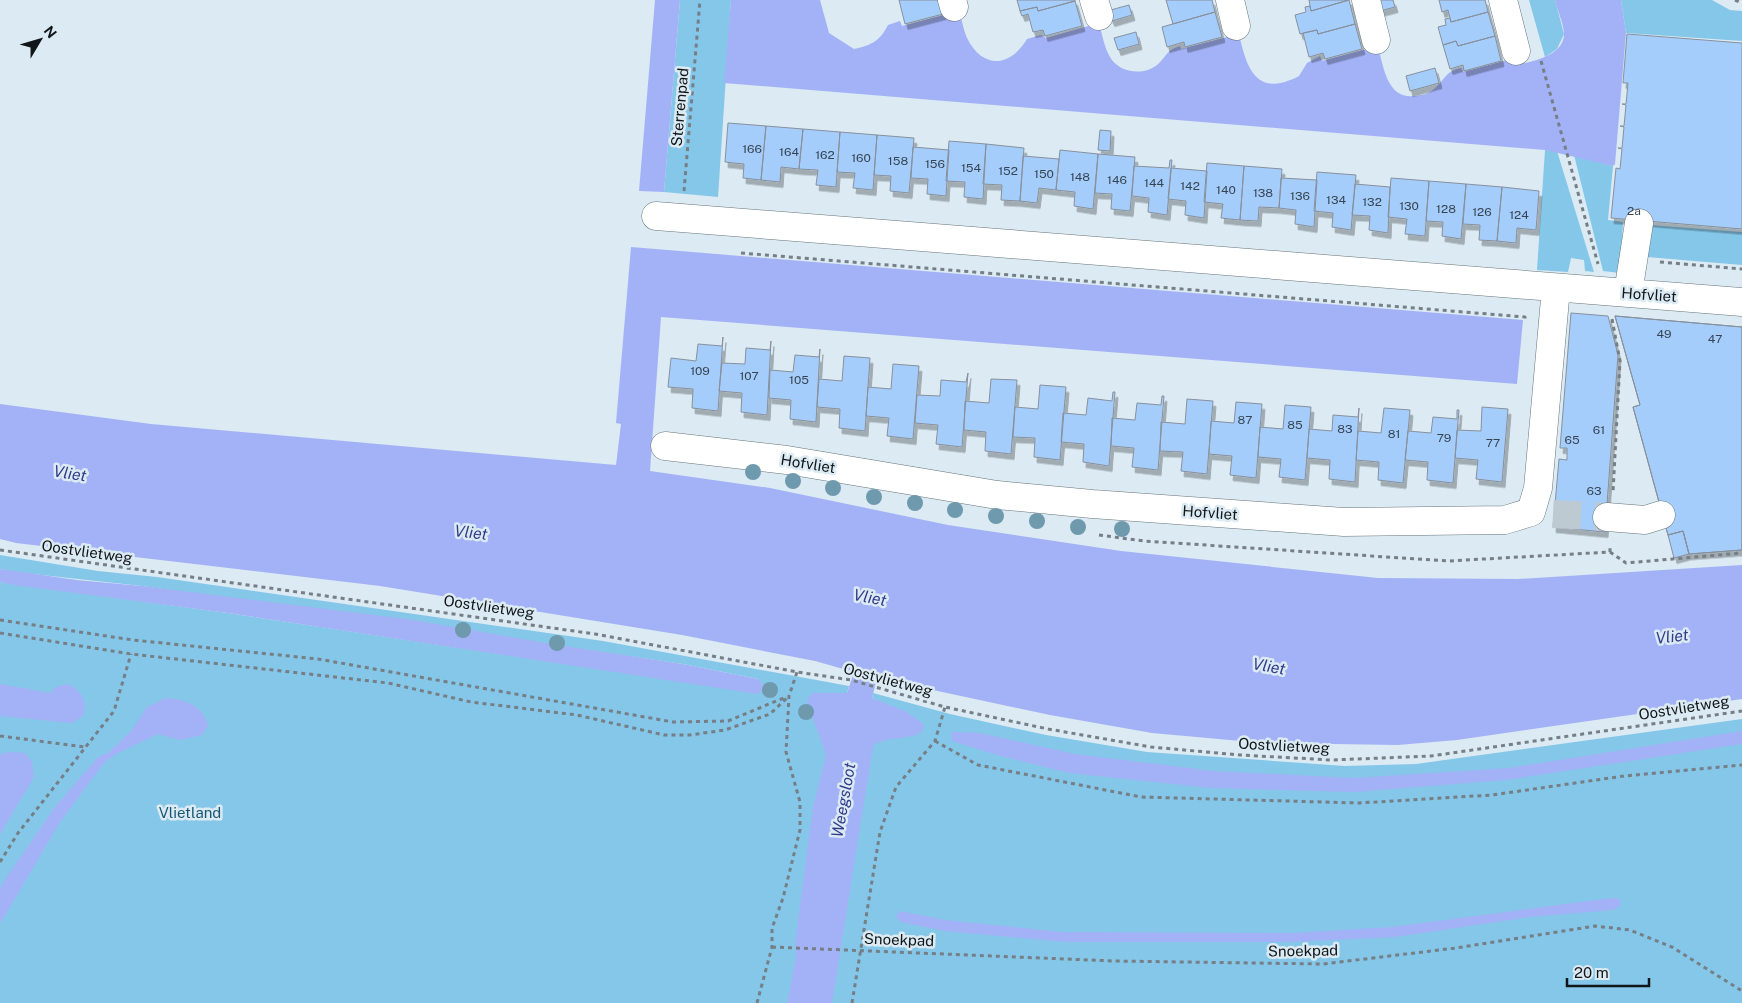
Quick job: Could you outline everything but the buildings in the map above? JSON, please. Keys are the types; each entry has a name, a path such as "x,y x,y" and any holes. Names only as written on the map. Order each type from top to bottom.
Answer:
{"street":[{"path":"1230,0 1236,26"},
{"path":"1366,0 1376,40"},
{"path":"1503,0 1528,53"},
{"name":"Hofvliet","path":"669,216 1742,302"},
{"path":"1617,293 1638,223"},
{"name":"Hofvliet","path":"665,446 787,460 997,495 1092,504 1344,522 1505,520 1542,513 1538,488 1556,288"},
{"path":"1608,517 1645,520 1661,515"}],"path":[{"name":"Sterrenpad","path":"669,216 700,0"},
{"path":"1735,0 1742,2"},
{"path":"1528,53 1568,156 1617,293"},
{"path":"735,252 1525,317 1524,327"},
{"name":"Oostvlietweg","path":"0,550 595,634 797,672 851,680 945,707 1048,729 1150,747 1240,755 1332,760 1431,756 1742,711"},
{"path":"1610,552 1626,563 1742,553"},
{"path":"0,620 133,640 318,659 673,722 728,721 789,696"},
{"path":"0,633 132,654 388,683 471,702 577,715 664,734 690,735 724,730 770,714 789,696"},
{"path":"0,862 18,833 114,711 132,654"},
{"path":"757,1003 772,947 772,928 800,830 800,802 786,752 789,696 797,672"},
{"path":"852,1003 880,832 896,787 935,741 945,707"},
{"path":"0,736 86,748"},
{"path":"935,741 978,765 1142,797 1161,798 1368,803 1492,795 1624,776 1742,765"},
{"name":"Snoekpad","path":"772,947 1114,960 1323,964 1456,948 1595,926 1630,930 1672,947 1742,990"}],"green space":[{"path":"680,0 731,0 718,197 664,192"},
{"path":"1529,0 1555,0 1564,34 1557,49 1545,57"},
{"path":"1621,0 1712,0 1730,10 1742,11 1742,41 1626,33"},
{"path":"1545,150 1557,151 1594,272 1585,271 1584,260 1571,258 1568,272 1537,270"},
{"path":"1574,155 1613,166 1608,220 1623,222 1620,273 1603,271"},
{"path":"1649,225 1742,232 1742,265 1647,257"},
{"name":"Vlietland","path":"0,555 98,571 157,577 603,641 849,686 847,693 812,693 913,717 872,698 873,693 950,714 1046,735 1147,752 1345,766 1416,764 1742,719 1742,1003 0,1003 0,582 228,613 758,693 765,688 758,679 683,664 142,586 14,572 0,569"}],"water":[{"path":"655,0 680,0 664,192 639,191"},
{"path":"731,0 820,0 829,33 854,49 866,46 878,39 888,25 900,21 902,26 959,11 967,38 973,48 981,56 997,61 1013,55 1027,39 1041,35 1046,38 1099,23 1110,57 1119,67 1138,72 1157,65 1169,52 1180,46 1181,49 1239,34 1250,69 1256,77 1264,82 1273,84 1285,82 1299,76 1307,63 1320,56 1322,61 1378,46 1384,71 1392,87 1404,95 1419,96 1432,91 1448,74 1461,68 1463,72 1518,57 1525,63 1543,58 1555,51 1563,41 1564,34 1555,0 1621,0 1626,33 1615,164 1613,166 1545,150 724,83"},
{"path":"631,247 1523,320 1517,384 661,317 650,471 770,488 948,525 1121,551 1378,578 1518,579 1742,565 1742,699 1457,740 1398,745 1263,743 1152,733 1050,715 877,678 872,698 905,711 924,724 922,732 916,735 884,740 873,746 832,1003 787,1003 796,957 795,944 813,807 826,755 807,701 812,693 847,693 854,672 815,661 682,635 380,586 16,543 0,539 0,404 151,424 616,465 621,424 616,423"},
{"path":"0,569 77,580 142,586 407,619 557,645 683,664 758,679 766,688 758,694 228,613 14,585 0,582"},
{"path":"0,684 50,693 56,687 67,684 80,693 84,701 83,716 72,723 0,716"},
{"path":"166,698 187,702 202,713 208,726 202,735 180,740 158,734 114,755 104,763 60,822 0,924 0,888 55,807 98,757 108,753 131,731 147,707"},
{"path":"1742,731 1742,744 1506,780 1355,792 1210,788 1069,773 997,755 952,741 951,732 980,733 1075,754 1213,771 1354,778 1509,768"},
{"path":"2,753 25,753 32,762 34,777 0,834 0,757"},
{"path":"1611,898 1620,899 1621,905 1613,910 1529,917 1396,937 1291,942 1066,942 945,931 900,922 896,916 900,911 945,920 1061,932 1292,933 1392,927"}],"tunnel":[{"path":"1553,514 1607,517"}],"water label":[{"name":"Vliet","path":"70,473"},
{"name":"Vliet","path":"471,532"},
{"name":"Vliet","path":"870,597"},
{"name":"Vliet","path":"1672,636"},
{"name":"Vliet","path":"1269,666"},
{"name":"Weegsloot","path":"843,800"}]}
